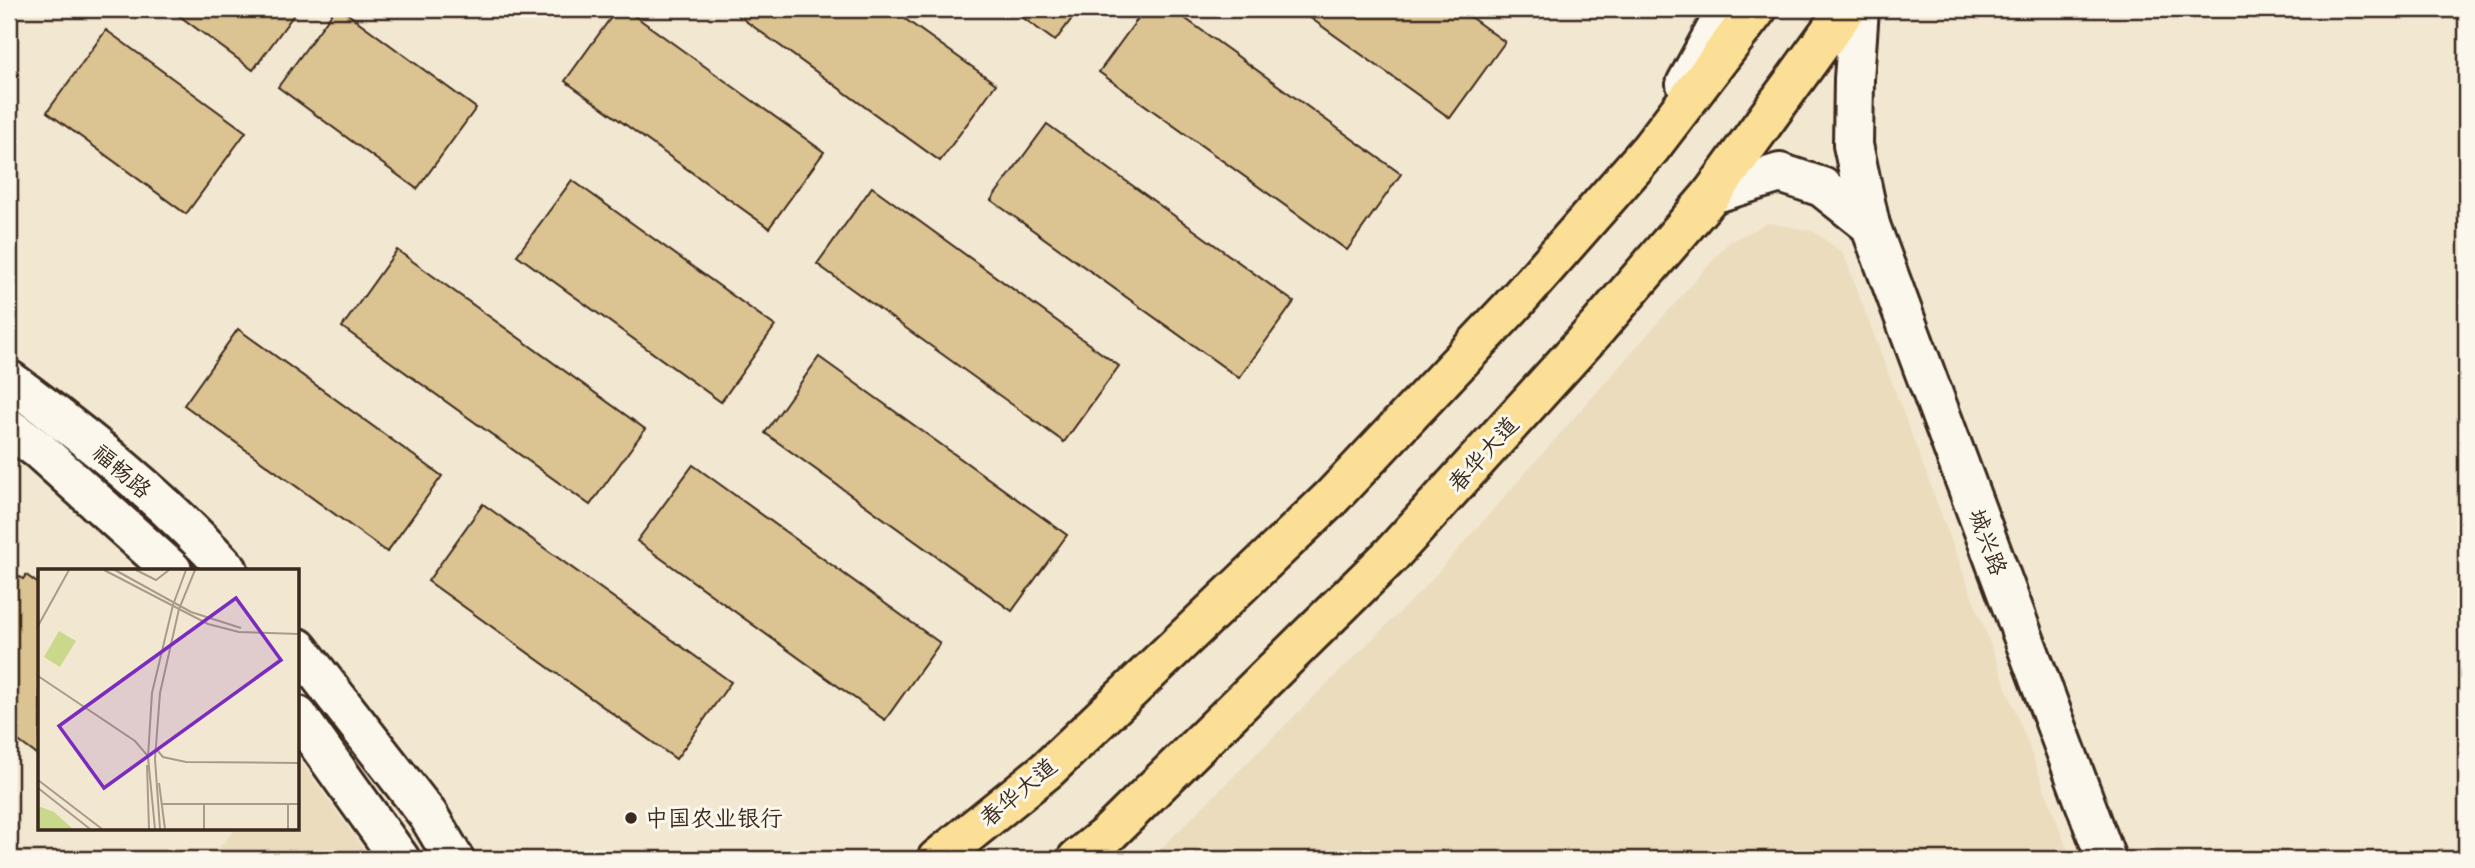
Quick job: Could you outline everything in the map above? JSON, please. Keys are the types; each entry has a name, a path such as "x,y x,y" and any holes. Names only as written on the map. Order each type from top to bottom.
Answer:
{"main road":[{"name":"春华大道","path":"937,859 1047,770 1330,499 1512,306 1650,149 1757,9"},
{"name":"春华大道","path":"1077,859 1108,834 1391,555 1712,194 1846,9"}],"street":[{"name":"春华大道","path":"1650,149 1727,9"},
{"name":"城兴路","path":"1859,9 1853,145 1870,225 2106,859"},
{"path":"1712,194 1780,173 1822,187 1870,225"},
{"name":"福畅路","path":"9,380 67,422 198,537 227,569"},
{"name":"福畅路","path":"9,428 39,450 171,569"},
{"path":"299,649 428,815 454,859"},
{"path":"299,717 400,859"}],"shaded area":[{"path":"1768,223 1813,231 1843,253 2071,859 1150,859 1424,588 1729,242"},
{"path":"299,759 371,859 210,859 234,830 299,830"}],"building":[{"path":"170,9 298,9 253,70"},
{"path":"335,9 341,9 476,108 417,189 278,87"},
{"path":"617,9 625,9 824,152 769,228 565,81"},
{"path":"729,9 891,9 996,84 940,161"},
{"path":"1011,9 1079,9 1055,41"},
{"path":"1145,9 1172,9 1401,174 1347,250 1099,72"},
{"path":"1298,9 1459,9 1505,42 1450,118"},
{"path":"106,30 246,132 186,214 47,112"},
{"path":"1047,124 1294,302 1239,378 991,200"},
{"path":"572,180 775,326 721,402 517,255"},
{"path":"872,187 1119,366 1064,442 817,264"},
{"path":"397,250 645,429 590,505 342,327"},
{"path":"238,329 442,476 387,552 184,405"},
{"path":"819,357 1067,535 1012,611 765,433"},
{"path":"693,465 940,643 885,720 637,541"},
{"path":"483,504 731,682 676,759 428,581"},
{"path":"9,569 23,579 26,575 38,584 38,756 9,734"}],"place":[{"name":"中国农业银行","path":"631,818"}]}
